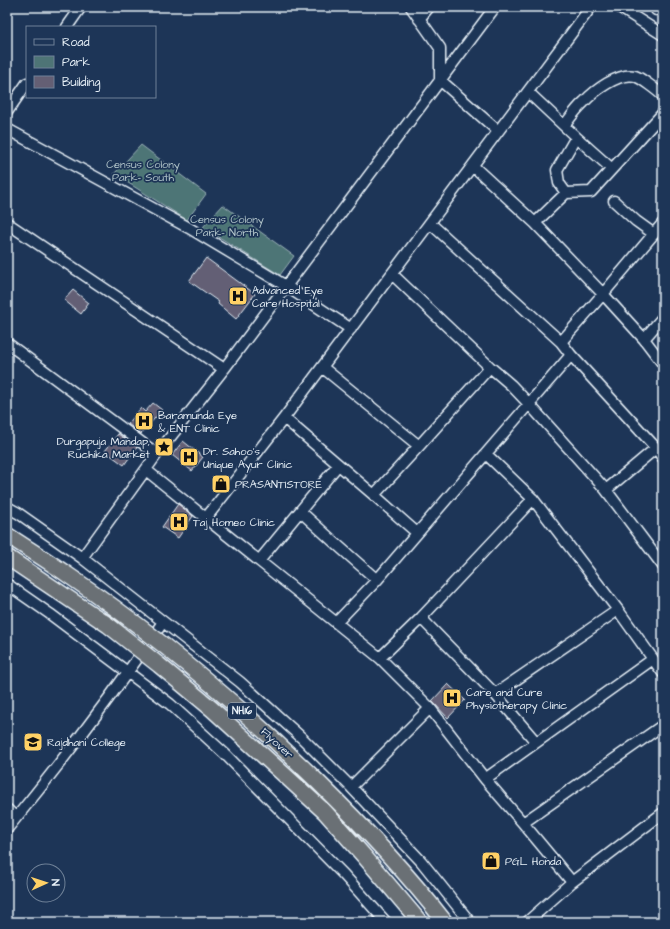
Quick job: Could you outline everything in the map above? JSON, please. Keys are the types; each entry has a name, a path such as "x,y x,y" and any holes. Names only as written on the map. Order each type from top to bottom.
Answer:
{"highway":[{"name":"Flyover","path":"7,535 68,575 128,618 175,654 232,702 340,803 385,851 445,922"},
{"name":"Flyover","path":"7,557 108,625 218,714 325,812 420,922"}],"street":[{"path":"68,26 81,7"},
{"path":"411,7 440,48 440,80 498,132"},
{"path":"419,19 429,7"},
{"path":"82,558 157,454 224,368 495,7"},
{"path":"206,518 284,418 591,7"},
{"path":"619,7 663,35"},
{"path":"564,126 584,102 605,85 619,78 635,76 657,90 663,96"},
{"path":"7,112 26,84"},
{"path":"528,92 612,169"},
{"path":"535,223 566,193 591,192 663,113"},
{"path":"7,129 189,228 286,286 351,329"},
{"path":"566,193 559,183 557,170 576,137"},
{"path":"473,166 535,223 644,339 663,364"},
{"path":"614,201 636,221 654,234"},
{"path":"7,223 224,368"},
{"path":"430,223 561,342 571,355 656,448 663,458"},
{"path":"561,342 663,223"},
{"path":"392,274 511,385 529,404 606,490 663,566"},
{"path":"644,339 663,317"},
{"path":"7,343 157,454"},
{"path":"336,623 377,580 571,355"},
{"path":"322,367 420,446"},
{"path":"374,495 490,367"},
{"path":"284,418 417,533"},
{"path":"606,490 656,448"},
{"path":"486,454 533,500 618,610 663,672"},
{"path":"259,561 338,465"},
{"path":"146,470 380,658 430,708 485,779 572,882"},
{"path":"380,658 421,618 533,500"},
{"path":"7,507 18,513 82,558 240,682 302,738 351,787 421,862 470,922"},
{"path":"300,511 377,580"},
{"path":"7,584 50,614 170,704 225,754 344,875 386,922"},
{"path":"495,694 618,610"},
{"path":"421,618 495,694 536,742"},
{"path":"7,829 128,672 163,622"},
{"path":"485,779 653,659"},
{"path":"351,787 430,708"},
{"path":"523,823 663,725"},
{"path":"7,809 16,818"},
{"path":"527,922 572,882 663,813"}],"green space":[{"name":"Census Colony Park- South","path":"141,145 206,194 187,220 114,174"},
{"name":"Census Colony Park- North","path":"223,205 294,256 280,275 203,227"}],"building":[{"path":"206,258 255,294 236,319 218,304 219,302 189,281"},
{"path":"73,290 89,303 81,314 64,300"},
{"path":"153,403 162,410 141,434 128,424 141,408 145,412"},
{"path":"118,434 137,447 124,465 105,451"},
{"path":"183,441 203,457 192,471 172,455"},
{"path":"178,504 193,516 178,538 162,527"},
{"path":"448,684 465,700 448,718 432,701"}],"place":[{"name":"Advanced Eye Care Hospital","path":"238,296"},
{"name":"Baramunda Eye & ENT Clinic","path":"144,421"},
{"name":"Durgapuja Mandap, Ruchika Market","path":"164,447"},
{"name":"Dr. Sahoo's Unique Ayur Clinic","path":"189,457"},
{"name":"PRASANTISTORE","path":"221,484"},
{"name":"Taj Homeo Clinic","path":"179,522"},
{"name":"Care and Cure Physiotherapy Clinic","path":"452,698"},
{"name":"Rajdhani College","path":"33,742"},
{"name":"PGL Honda","path":"491,861"}]}
